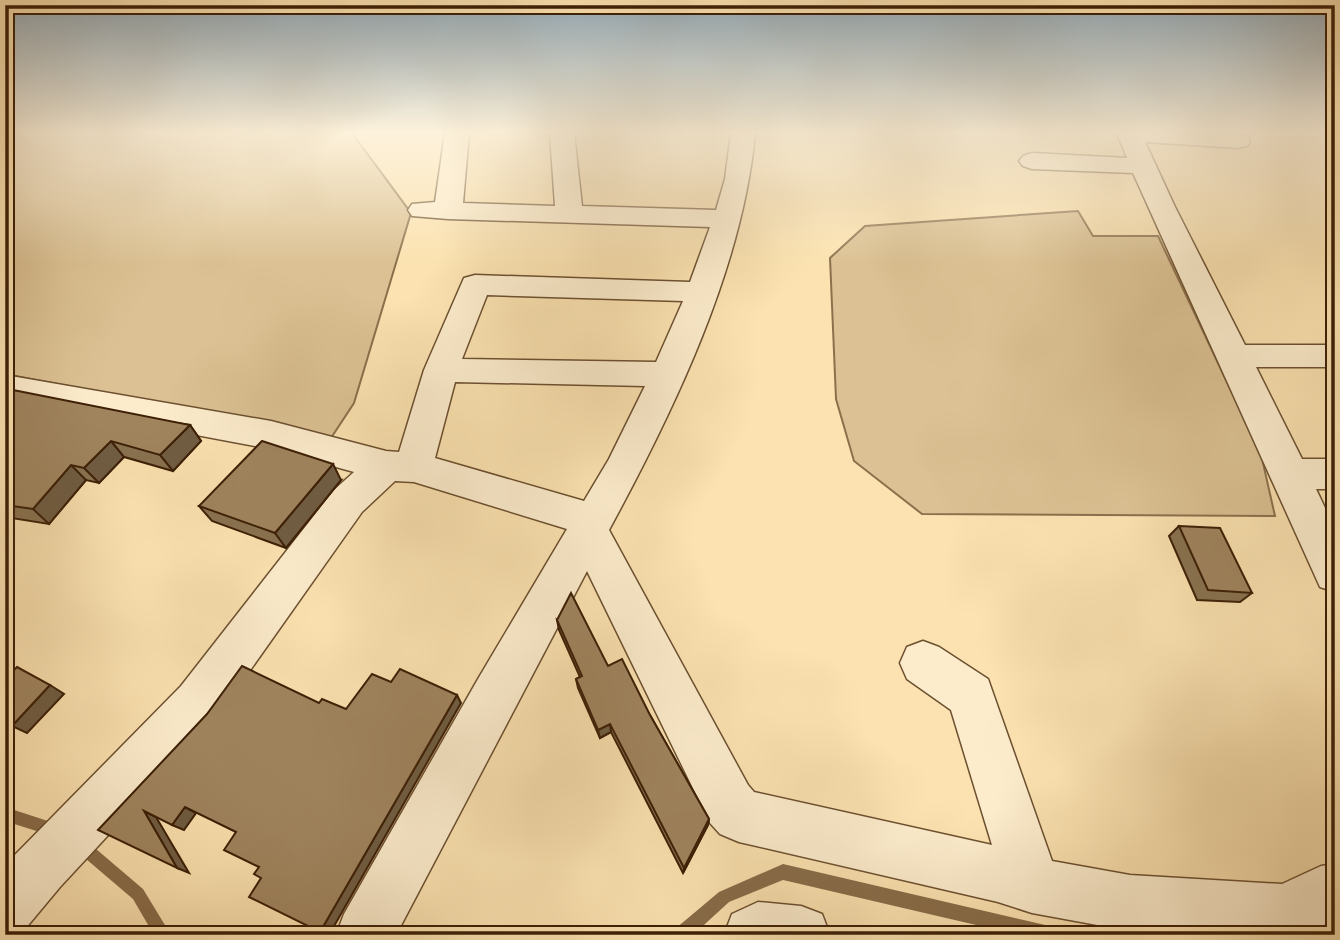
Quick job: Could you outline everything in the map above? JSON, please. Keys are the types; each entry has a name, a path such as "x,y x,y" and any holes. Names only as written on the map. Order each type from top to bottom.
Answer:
{"street":[{"path":"444,177 435,210 727,219"},
{"path":"566,177 569,214"},
{"path":"365,935 495,695 625,465 668,374 702,292 738,177"},
{"path":"1148,177 1335,573"},
{"path":"5,909 40,867 198,703 348,501 400,466 475,285 702,292"},
{"path":"1234,356 1335,356"},
{"path":"441,370 668,374"},
{"path":"5,387 271,435 400,466 581,516 729,804 739,815 998,874 1032,885 1130,902 1286,913 1321,894 1335,892"},
{"path":"1289,474 1335,474"},
{"path":"923,663 971,695 1032,885"},
{"path":"753,935 758,932 801,935"}],"shaded area":[{"path":"5,177 384,177 411,213 354,403 329,441 253,421 5,374"},
{"path":"1078,211 1093,236 1158,236 1261,454 1275,516 922,514 854,461 836,399 830,258 865,226"}],"building":[{"path":"13,390 190,425 160,455 111,441 84,468 71,465 33,509 5,505 5,397"},
{"path":"262,441 333,464 275,533 199,506"},
{"path":"1179,526 1220,528 1252,593 1208,590"},
{"path":"571,593 608,666 622,659 650,715 709,819 684,868 610,724 598,730 576,679 582,676 557,620"},
{"path":"242,666 319,703 322,699 346,709 372,674 391,682 400,669 457,695 320,932 249,897 261,878 254,874 259,867 224,850 236,832 185,807 172,825 144,811 177,868 98,830 207,714"},
{"path":"17,667 50,685 12,726 5,722 5,679"}],"waterway":[{"path":"5,814 52,829"},
{"path":"84,848 138,894 163,935"},
{"path":"681,935 724,897 783,872 1054,935"}]}
